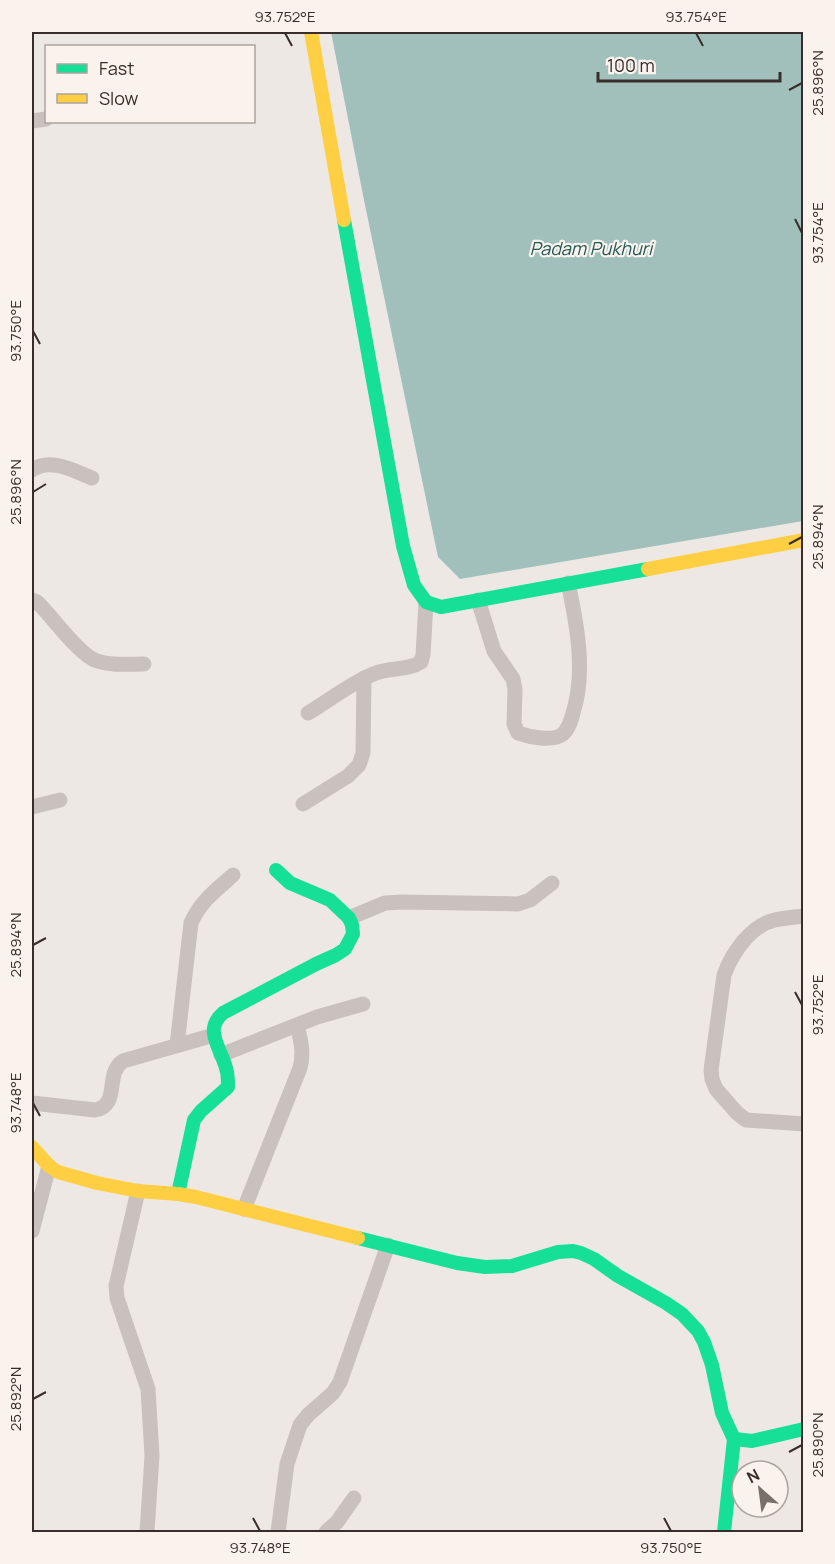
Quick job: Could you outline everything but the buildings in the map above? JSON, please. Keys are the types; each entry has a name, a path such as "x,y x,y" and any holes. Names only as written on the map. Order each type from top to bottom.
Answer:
{"street":[{"path":"311,32 403,546 414,585 426,602 441,607 804,540"},
{"path":"32,470 34,467 57,465 92,478"},
{"path":"478,600 494,651 513,680 514,724 518,733 525,736 550,738 561,735 568,728 578,697 579,652 568,583"},
{"path":"32,600 37,602 82,652 95,661 144,664"},
{"path":"308,713 364,678 380,672 414,667 421,662 426,602"},
{"path":"303,804 348,776 359,765 363,753 364,678"},
{"path":"32,807 60,800"},
{"path":"178,1194 194,1120 198,1113 228,1087 227,1071 214,1035 213,1027 216,1019 223,1013 345,949 353,934 349,918 330,900 290,883 276,870"},
{"path":"177,1045 191,923 196,910 233,875"},
{"path":"349,918 385,903 518,904 530,900 552,883"},
{"path":"804,916 773,920 762,925 748,936 729,962 724,975 711,1070 716,1089 746,1120 804,1124"},
{"path":"221,1055 316,1017 363,1004"},
{"path":"244,1209 303,1059 297,1026"},
{"path":"32,1103 95,1110 101,1108 110,1099 114,1071 123,1061 214,1035"},
{"path":"32,1147 49,1166 58,1172 87,1181 138,1191 178,1194 458,1263 478,1266 510,1266 558,1252 571,1251 594,1258 623,1280 673,1307 691,1322 709,1352 721,1410 735,1439 724,1533"},
{"path":"32,1231 49,1166"},
{"path":"138,1191 116,1286 117,1298 148,1389 152,1456 147,1533"},
{"path":"278,1533 287,1464 300,1425 333,1393 340,1382 388,1245"},
{"path":"735,1439 752,1441 804,1430"},
{"path":"326,1533 354,1498"}],"water":[{"name":"Padam Pukhuri","path":"331,32 803,32 803,521 460,579 438,557"}],"traffic: fast":[{"path":"344,220 403,546 414,585 426,602 441,607 648,569"},
{"path":"178,1194 194,1120 228,1087 225,1064 214,1034 217,1020 223,1013 336,955 345,949 353,934 349,918 330,900 290,883 276,870"},
{"path":"358,1238 457,1263 485,1267 512,1266 558,1252 573,1251 594,1259 682,1314 698,1331 704,1342 712,1365 722,1413 734,1439 724,1532"},
{"path":"735,1439 752,1441 804,1429"}],"traffic: slow":[{"path":"311,32 344,220"},
{"path":"648,569 804,540"},
{"path":"32,1147 49,1166 58,1172 97,1183 138,1191 196,1197 358,1238"}]}
